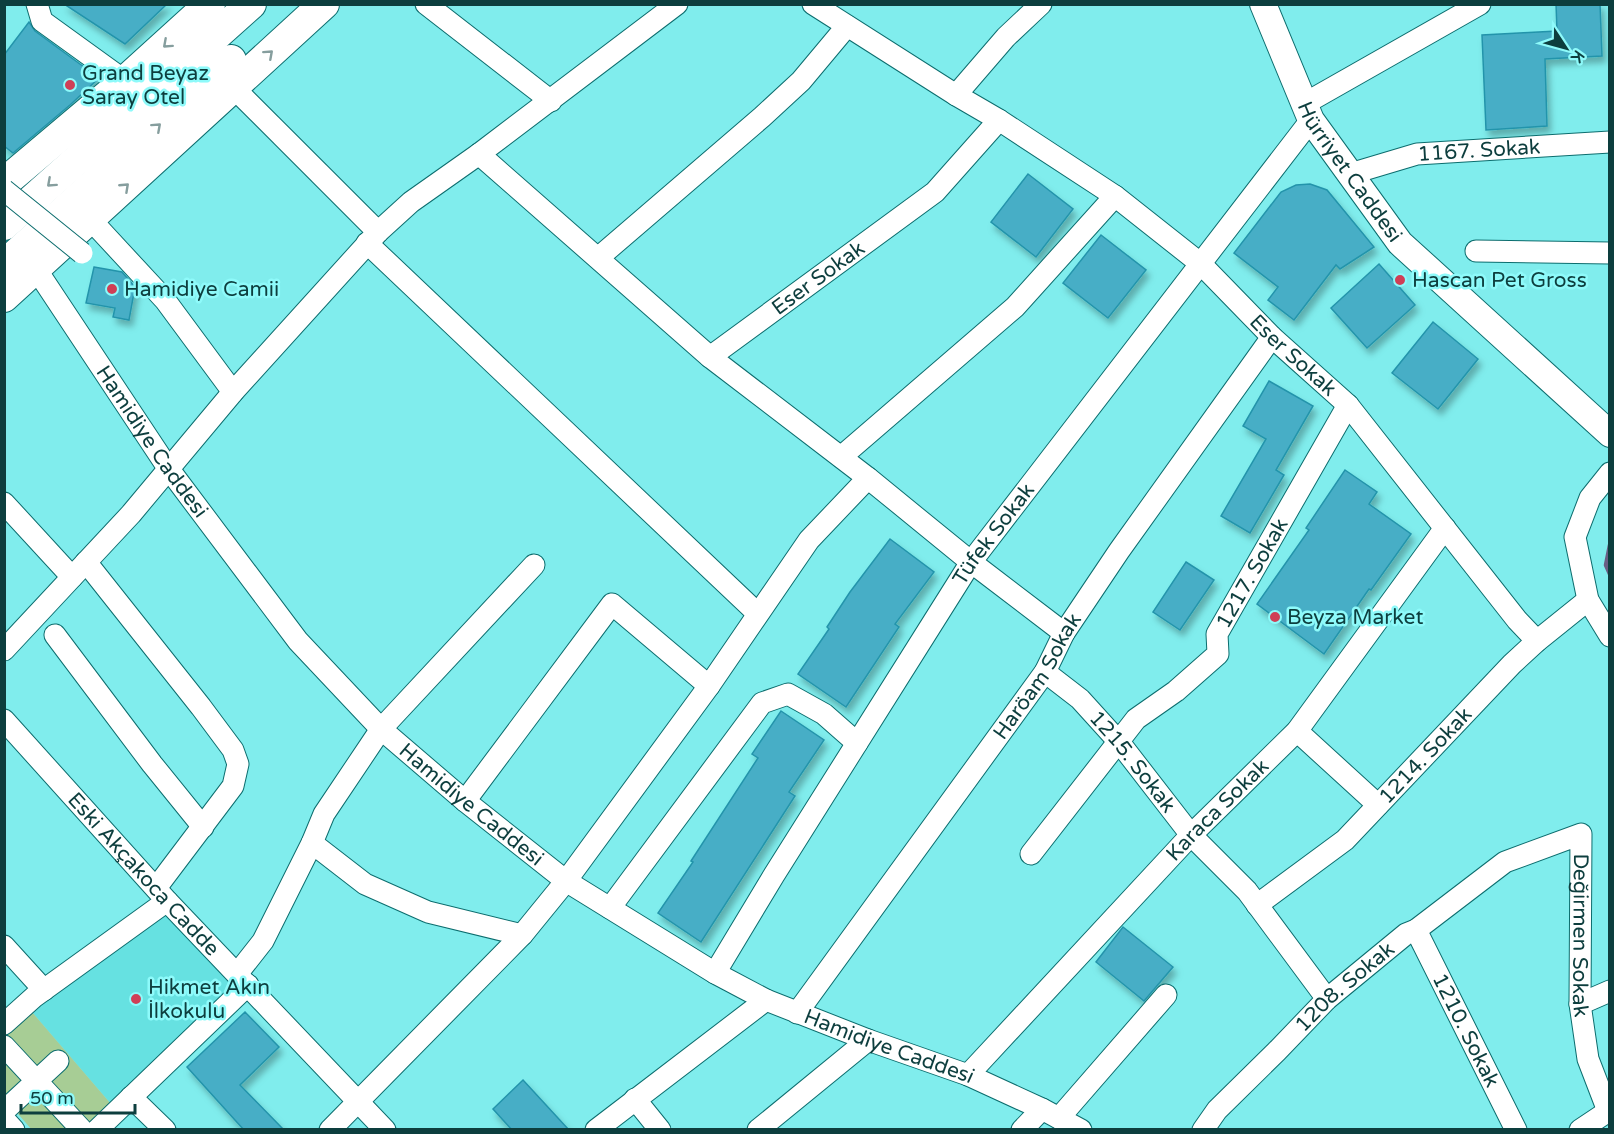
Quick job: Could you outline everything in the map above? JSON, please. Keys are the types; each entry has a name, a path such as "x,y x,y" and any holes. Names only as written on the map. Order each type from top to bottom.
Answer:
{"highway":[{"path":"4,183 125,81 210,4"},
{"path":"4,225 251,4"},
{"path":"4,265 293,4"},
{"path":"4,297 324,4"}],"main road":[{"name":"Hürriyet Caddesi","path":"1263,4 1308,112 1400,243 1610,434"}],"street":[{"path":"37,4 42,21 125,81"},
{"path":"426,4 551,101"},
{"path":"4,650 131,514 233,392 373,238 411,202 551,101 677,4"},
{"name":"Eser Sokak","path":"813,4 999,120 1115,196 1201,264 1272,337 1348,405 1517,620 1537,641"},
{"path":"956,95 1006,37 1041,4"},
{"path":"1308,112 1480,4"},
{"path":"598,258 785,96 801,81 847,26"},
{"path":"233,87 373,238 758,613"},
{"name":"Tüfek Sokak","path":"716,973 774,875 971,562 1201,264 1308,112"},
{"name":"Eser Sokak","path":"710,357 935,192 999,120"},
{"name":"1167. Sokak","path":"1350,174 1417,154 1610,142"},
{"path":"479,154 710,357 1064,633"},
{"path":"4,190 82,253"},
{"path":"841,457 1015,307 1115,196"},
{"path":"90,219 165,300 233,392"},
{"path":"1476,251 1610,253"},
{"name":"Hamidiye Caddesi","path":"36,269 168,468 298,641 381,729 465,801 566,881 716,973 766,1000 868,1040 968,1075 1081,1130"},
{"name":"Haröam Sokak","path":"797,1013 1045,672 1064,633 1119,551 1272,337"},
{"name":"1217. Sokak","path":"1119,742 1136,719 1176,691 1218,654 1217,634 1348,405"},
{"path":"1610,472 1590,498 1575,537 1588,600 1610,636"},
{"path":"330,1130 522,935 566,881 709,686 808,540 868,478"},
{"path":"4,503 79,570 194,698 233,750 238,764 233,786 203,827 162,894 4,1024"},
{"name":"Karaca Sokak","path":"968,1075 1191,835 1297,731 1445,528"},
{"path":"97,1130 242,979 312,843 324,814 381,729 534,565"},
{"name":"1214. Sokak","path":"1257,905 1345,840 1537,641 1588,600"},
{"path":"465,801 612,604 709,686"},
{"path":"55,635 152,764 203,827"},
{"name":"1215. Sokak","path":"1045,672 1080,699 1119,742 1191,835 1247,891 1327,999"},
{"path":"610,908 762,702 788,694 824,714 857,742"},
{"name":"Eski Akçakoca Cadde","path":"4,720 162,894 385,1130"},
{"path":"1297,731 1378,805"},
{"path":"1030,854 1119,742"},
{"name":"Değirmen Sokak","path":"1505,862 1581,834 1580,1004 1588,1059 1609,1111"},
{"path":"312,843 365,884 428,912 522,935"},
{"name":"1208. Sokak","path":"1203,1130 1217,1110 1327,999 1406,934 1416,930 1505,862"},
{"name":"1210. Sokak","path":"1416,930 1516,1130"},
{"path":"4,946 44,990"},
{"path":"1580,1004 1610,991"},
{"path":"1022,1130 1050,1113 1166,995"},
{"path":"596,1130 766,1000"},
{"path":"758,1130 868,1040"},
{"path":"4,1046 82,1130"},
{"path":"4,1111 58,1061"},
{"path":"131,1097 165,1130"},
{"path":"635,1099 660,1130"},
{"path":"1580,1130 1609,1111"},
{"path":"4,1119 14,1130"}],"shaded area":[{"name":"Hikmet Akın İlkokulu","path":"166,913 236,985 111,1104 32,1012"}],"green space":[{"path":"32,1012 111,1104 83,1129 32,1130 5,1099 5,1037"}],"building":[{"path":"64,4 167,4 125,44"},
{"path":"1556,4 1600,4 1602,56 1545,59 1547,126 1486,130 1482,35 1557,31"},
{"path":"29,22 35,31 99,78 13,153 4,146 4,55"},
{"path":"1028,174 1073,209 1036,257 991,222"},
{"path":"1310,184 1327,190 1374,247 1340,269 1336,265 1294,320 1268,300 1278,287 1234,253 1281,192 1296,185"},
{"path":"1101,235 1146,270 1108,318 1063,283"},
{"path":"1379,264 1415,305 1367,348 1331,308"},
{"name":"Hamidiye Camii","path":"94,267 122,272 135,287 129,320 113,317 115,308 86,303"},
{"path":"1433,322 1478,359 1438,409 1392,373"},
{"path":"1269,381 1313,406 1276,470 1284,475 1250,533 1221,516 1266,439 1243,426"},
{"path":"1345,470 1377,492 1369,504 1411,534 1324,654 1257,604 1309,530 1306,528"},
{"path":"890,539 934,572 895,624 899,627 846,707 798,674 829,629 827,627 850,592"},
{"path":"1186,562 1214,580 1180,630 1153,612"},
{"path":"781,711 824,740 789,792 795,796 701,942 658,913 758,758 752,754"},
{"path":"1123,927 1173,967 1144,1001 1096,962"},
{"path":"245,1012 279,1047 240,1085 284,1130 244,1130 187,1067"},
{"path":"523,1080 569,1130 512,1130 493,1109"}],"waterway":[{"path":"1610,545 1606,565 1610,574"}],"place":[{"name":"Grand Beyaz Saray Otel","path":"70,85"},
{"name":"Hascan Pet Gross","path":"1400,280"},
{"name":"Hamidiye Camii","path":"112,289"},
{"name":"Beyza Market","path":"1275,617"},
{"name":"Hikmet Akın İlkokulu","path":"136,999"}]}
